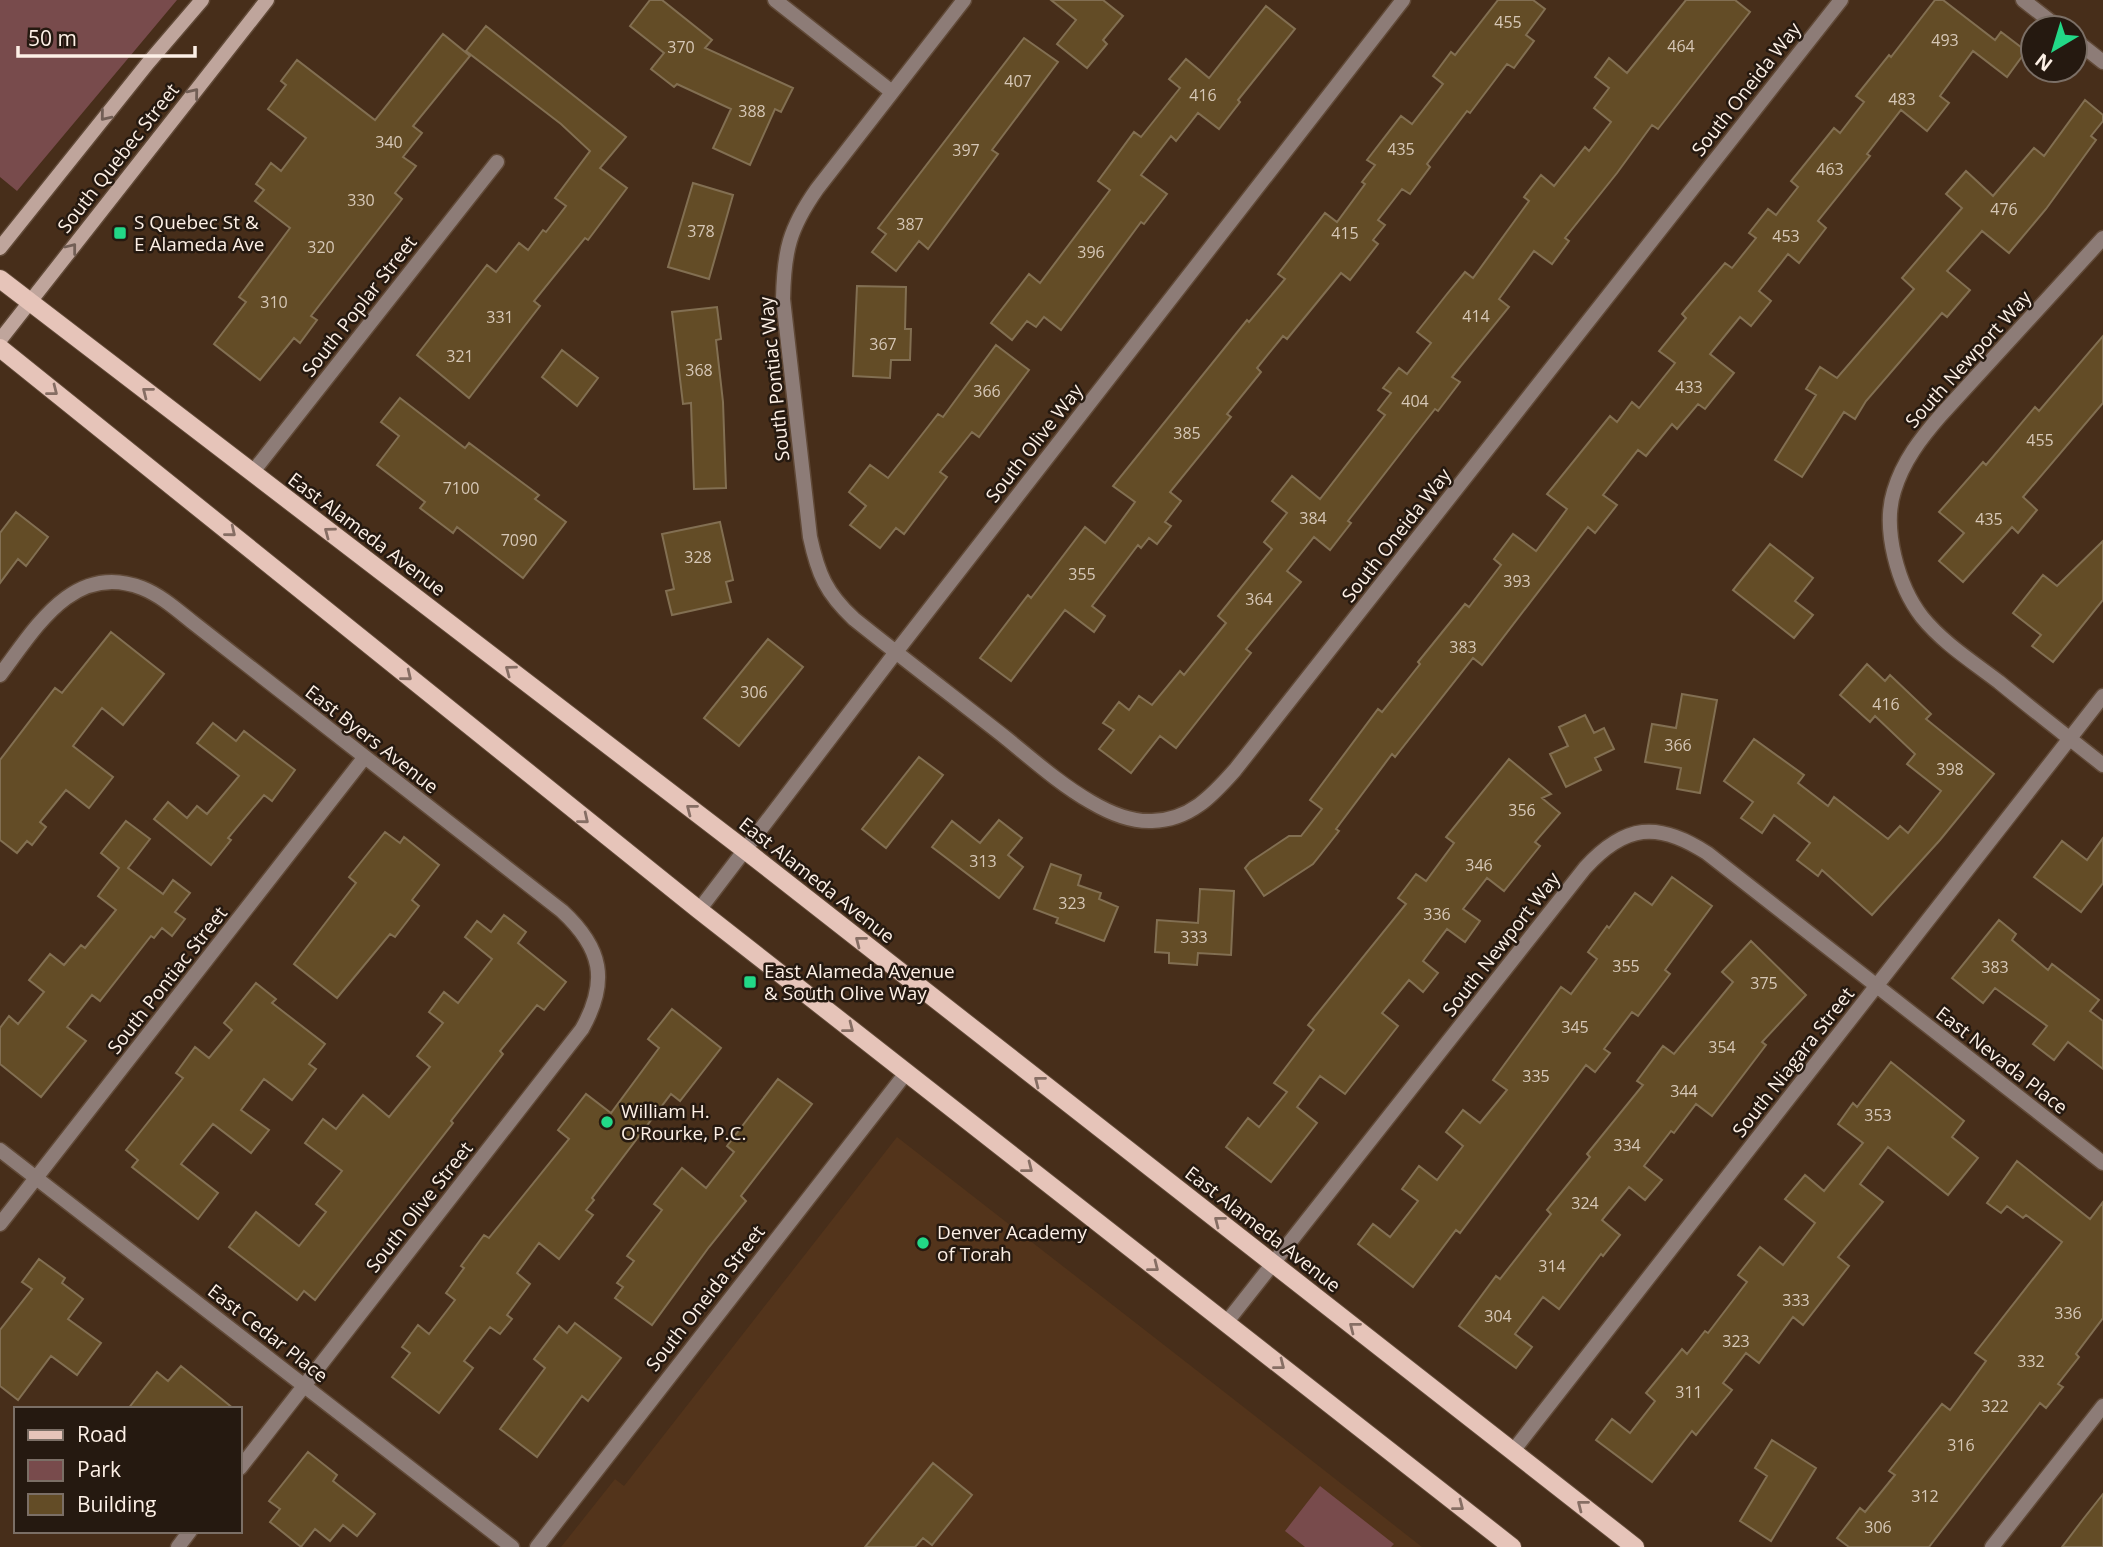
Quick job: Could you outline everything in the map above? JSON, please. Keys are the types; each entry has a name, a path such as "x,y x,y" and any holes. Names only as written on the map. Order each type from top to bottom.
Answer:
{"main road":[{"name":"South Quebec Street","path":"0,248 202,0"},
{"name":"South Quebec Street","path":"0,340 267,0"},
{"name":"East Alameda Avenue","path":"0,279 745,850 1636,1547"},
{"path":"0,348 699,911 1512,1547"}],"street":[{"path":"775,0 892,92"},
{"name":"South Pontiac Way","path":"896,652 836,603 818,570 810,537 783,299 783,269 798,216 964,0"},
{"name":"South Olive Way","path":"699,911 896,652 1403,0"},
{"name":"South Oneida Way","path":"896,652 1091,802 1124,817 1152,821 1196,809 1212,797 1235,770 1841,0"},
{"path":"2023,0 2041,14"},
{"path":"2089,51 2103,62"},
{"name":"South Poplar Street","path":"253,474 497,162"},
{"name":"South Newport Way","path":"2103,238 1917,443 1893,494 1891,517 1897,569 1906,592 1921,615 1948,642 2103,765"},
{"name":"East Byers Avenue","path":"0,675 59,601 83,588 102,582 127,583 145,589 165,601 562,911 585,936 597,957"},
{"name":"South Niagara Street","path":"1513,1451 2103,696"},
{"name":"South Pontiac Street","path":"0,1224 363,758"},
{"name":"South Newport Way","path":"1226,1323 1585,868 1605,848 1628,834 1641,830 1657,831 1675,836 1699,848 1877,986"},
{"name":"South Olive Street","path":"242,1465 582,1030 594,1008 598,989 597,957"},
{"name":"East Nevada Place","path":"1877,986 2103,1163"},
{"name":"South Oneida Street","path":"537,1547 906,1073"},
{"name":"East Cedar Place","path":"0,1150 512,1547"},
{"path":"1993,1547 2103,1406"}],"shaded area":[{"name":"Denver Academy of Torah","path":"897,1137 1422,1547 561,1547 615,1479 624,1486"}],"green space":[{"path":"0,0 177,0 17,191 0,177"},
{"path":"1320,1486 1394,1544 1391,1547 1305,1547 1285,1531"}],"building":[{"path":"650,0 662,0 712,40 705,48 793,88 781,112 775,109 750,165 713,148 731,109 677,84 674,87 651,69 664,53 630,26"},
{"path":"1051,0 1103,0 1123,16 1103,40 1107,44 1087,68 1057,44 1076,20"},
{"path":"1498,0 1533,0 1545,9 1526,35 1534,41 1514,68 1507,64 1470,113 1467,111 1427,164 1430,167 1410,194 1402,189 1378,220 1385,225 1373,240 1378,244 1350,280 1341,273 1287,339 1283,336 1257,368 1261,372 1227,414 1231,417 1170,492 1181,501 1165,522 1171,526 1157,544 1149,538 1141,548 1138,545 1092,606 1105,616 1094,632 1065,610 1011,681 980,658 1028,595 1031,598 1085,527 1105,543 1135,502 1113,486 1247,320 1249,322 1285,279 1278,274 1325,213 1337,222 1365,184 1362,182 1375,165 1367,160 1401,116 1412,124 1443,84 1433,76 1451,52 1455,55"},
{"path":"1686,0 1735,0 1750,12 1658,129 1652,125 1565,238 1569,241 1552,264 1534,251 1499,299 1509,307 1452,377 1460,382 1438,411 1435,409 1348,521 1351,523 1330,550 1314,537 1287,571 1301,582 1246,649 1251,653 1176,748 1160,736 1131,773 1099,749 1114,730 1103,723 1119,702 1129,710 1139,696 1152,705 1180,671 1184,675 1226,623 1218,616 1272,549 1264,542 1287,513 1272,501 1292,476 1320,499 1385,415 1378,410 1391,393 1383,388 1399,368 1407,374 1431,343 1417,332 1465,272 1473,278 1529,201 1524,197 1541,175 1554,186 1585,147 1589,151 1611,122 1594,108 1609,88 1595,77 1609,58 1627,73"},
{"path":"1935,0 1943,0 1995,40 2001,32 2019,46 2019,61 2007,77 1973,51 1940,96 1949,103 1927,131 1901,110 1867,154 1870,156 1818,221 1826,228 1799,263 1788,254 1759,291 1771,301 1751,326 1740,317 1710,354 1734,373 1705,409 1698,404 1677,429 1672,424 1646,456 1638,450 1603,495 1617,505 1595,533 1588,527 1482,665 1473,658 1395,757 1392,754 1313,864 1264,896 1245,868 1289,836 1301,836 1322,809 1310,800 1378,709 1382,712 1465,604 1469,607 1501,565 1494,559 1513,534 1536,551 1567,509 1547,494 1610,416 1617,422 1632,402 1639,408 1675,363 1659,351 1686,318 1682,314 1725,263 1732,268 1756,238 1749,233 1768,209 1776,215 1798,187 1791,181 1834,128 1840,133 1864,102 1856,96 1889,55 1891,57"},
{"path":"1266,6 1295,29 1238,100 1240,102 1219,129 1198,113 1176,141 1171,136 1141,175 1167,194 1144,224 1141,222 1061,330 1044,317 1036,327 1027,321 1012,340 991,323 1029,274 1040,283 1110,190 1098,181 1134,132 1141,137 1180,88 1169,79 1186,59 1209,78"},
{"path":"486,26 626,137 600,168 627,188 588,240 585,238 534,301 540,306 469,398 417,355 487,265 496,272 519,243 528,250 543,230 546,232 566,206 555,198 590,151 561,124 466,51"},
{"path":"443,34 470,56 413,126 422,133 403,157 416,166 395,193 402,199 311,316 317,320 300,343 294,338 260,380 214,344 246,302 239,297 290,228 255,201 264,190 256,184 271,163 281,171 306,138 268,109 286,85 281,81 297,60 375,120"},
{"path":"1024,38 1058,62 992,150 998,154 928,249 919,241 896,271 872,252 886,234 878,228"},
{"path":"2085,100 2103,115 2103,121 2091,136 2096,140 2046,209 2009,253 1982,231 1947,271 1970,290 1947,317 1942,313 1866,401 1855,419 1844,412 1802,477 1775,460 1816,395 1806,389 1820,367 1837,378 1914,289 1902,278 1962,208 1946,194 1966,171 1993,196 2034,148 2044,156"},
{"path":"693,183 733,195 709,279 668,267"},
{"path":"857,286 906,287 905,329 911,329 910,360 891,360 890,378 853,376"},
{"path":"717,307 721,339 716,340 723,402 726,488 694,489 691,403 683,404 672,312"},
{"path":"2103,336 2103,403 2023,497 2037,510 2018,533 2012,527 1963,582 1939,561 1964,533 1939,512 1983,462 1986,465 2035,407 2039,411"},
{"path":"996,345 1029,370 979,437 972,432 940,472 947,477 904,534 896,528 880,548 850,525 866,506 849,492 870,465 888,478 938,414 943,417"},
{"path":"562,350 598,378 577,406 542,377"},
{"path":"400,398 465,448 469,443 539,495 535,499 566,522 523,578 457,527 453,533 420,508 425,502 377,465 399,436 381,422"},
{"path":"16,512 48,537 26,566 18,559 0,583 0,533"},
{"path":"720,522 733,580 726,582 731,602 672,615 666,591 674,589 662,534"},
{"path":"2103,541 2103,600 2053,662 2032,646 2041,635 2013,613 2043,575 2057,586"},
{"path":"1770,544 1813,578 1795,601 1813,615 1794,638 1733,590"},
{"path":"111,632 164,674 123,725 102,708 73,746 113,777 89,808 66,790 40,822 46,827 32,845 27,841 17,853 0,840 0,760 55,688 62,693"},
{"path":"768,639 803,667 739,746 704,718"},
{"path":"1867,664 1885,681 1890,675 1931,714 1926,719 1994,774 1940,840 1872,915 1822,870 1818,876 1797,860 1810,843 1774,815 1762,833 1741,818 1753,802 1724,781 1754,739 1804,775 1798,783 1828,806 1834,797 1888,839 1900,826 1908,833 1941,791 1907,764 1915,754 1875,716 1870,722 1840,695"},
{"path":"1682,694 1717,700 1700,793 1677,789 1681,768 1645,762 1652,724 1676,728"},
{"path":"1585,715 1594,733 1604,728 1614,749 1595,758 1601,770 1566,787 1550,754 1568,746 1559,727"},
{"path":"213,723 236,741 244,731 295,770 272,801 264,795 228,838 231,840 211,865 154,819 168,802 187,818 197,806 207,814 239,776 197,743"},
{"path":"919,757 943,775 886,848 862,829"},
{"path":"1509,759 1551,794 1542,798 1560,813 1535,842 1540,846 1504,891 1487,878 1463,909 1480,921 1465,942 1447,929 1423,961 1438,973 1423,992 1409,980 1382,1013 1398,1026 1345,1094 1320,1076 1297,1107 1317,1123 1271,1182 1226,1147 1248,1118 1259,1127 1287,1092 1274,1083 1314,1030 1308,1025 1406,904 1398,898 1416,874 1426,881 1454,843 1446,837"},
{"path":"999,820 1022,838 1008,855 1023,867 999,898 932,847 952,821 980,843"},
{"path":"126,821 150,839 128,868 163,894 173,880 190,893 175,912 185,919 172,936 162,928 154,938 151,936 100,1001 92,995 67,1027 86,1041 41,1097 0,1064 0,1028 9,1016 18,1024 44,992 29,980 50,954 64,965 81,945 85,948 116,910 98,896 119,868 101,853"},
{"path":"385,832 400,843 404,837 439,865 412,900 419,906 395,937 390,934 337,998 294,964 356,883 349,877"},
{"path":"2103,838 2103,883 2081,912 2034,877 2062,841 2087,860"},
{"path":"1051,864 1081,875 1078,885 1101,893 1099,899 1118,907 1104,941 1056,923 1058,918 1034,909"},
{"path":"1672,877 1712,906 1665,970 1670,974 1638,1016 1632,1012 1604,1049 1610,1053 1595,1072 1586,1065 1460,1233 1456,1230 1413,1287 1358,1244 1373,1224 1390,1237 1418,1201 1402,1189 1419,1166 1437,1180 1463,1146 1446,1132 1463,1110 1480,1123 1507,1090 1493,1080 1561,987 1571,994 1597,959 1588,952 1607,926 1609,928 1635,893 1652,905"},
{"path":"1200,889 1234,891 1231,955 1198,953 1197,965 1169,963 1169,953 1155,952 1157,920 1198,923"},
{"path":"504,915 526,932 518,943 566,982 544,1010 537,1005 500,1051 503,1054 451,1121 453,1123 315,1300 304,1291 297,1300 229,1247 256,1212 299,1246 326,1212 316,1204 342,1171 305,1143 323,1119 336,1129 363,1095 389,1117 430,1067 417,1056 443,1023 429,1012 444,992 458,1003 492,959 465,937 477,921 491,932"},
{"path":"1999,920 2016,934 2012,940 2048,970 2052,964 2099,1000 2090,1011 2103,1021 2103,1069 2068,1042 2054,1060 2033,1044 2047,1026 1995,988 1983,1003 1952,978"},
{"path":"1751,941 1806,995 1762,1042 1766,1045 1712,1116 1696,1104 1674,1133 1671,1131 1644,1166 1662,1180 1645,1200 1629,1187 1602,1220 1620,1235 1603,1256 1601,1254 1559,1309 1543,1297 1515,1334 1532,1347 1516,1368 1459,1326 1496,1276 1500,1279 1551,1214 1547,1210 1590,1157 1587,1154 1643,1085 1637,1081 1663,1046 1674,1054 1733,982 1722,972"},
{"path":"256,983 276,999 272,1003 325,1044 309,1064 316,1069 292,1100 264,1079 241,1110 269,1130 251,1153 213,1124 181,1164 218,1193 198,1219 132,1167 138,1160 126,1150 183,1078 176,1073 195,1047 209,1058 232,1030 224,1023"},
{"path":"672,1009 721,1048 680,1101 671,1094 592,1198 594,1200 586,1210 593,1215 559,1259 539,1243 517,1273 530,1284 507,1315 512,1319 500,1334 490,1327 464,1361 473,1368 439,1413 392,1377 410,1353 402,1347 418,1325 429,1334 455,1300 446,1293 464,1268 461,1266 484,1235 489,1238 569,1139 558,1130 586,1094 611,1113 659,1048 648,1039"},
{"path":"1891,1062 1964,1121 1952,1137 1978,1158 1948,1195 1888,1147 1860,1184 1883,1202 1838,1257 1849,1266 1803,1325 1793,1317 1759,1363 1746,1353 1723,1383 1732,1390 1696,1435 1692,1431 1652,1482 1596,1440 1612,1419 1630,1433 1655,1401 1646,1393 1682,1349 1687,1354 1705,1331 1708,1333 1747,1282 1738,1275 1760,1247 1783,1265 1815,1223 1785,1199 1805,1175 1824,1191 1863,1143 1838,1124 1853,1103 1857,1107"},
{"path":"778,1079 812,1104 741,1196 746,1201 652,1325 615,1298 623,1287 617,1283 634,1261 627,1256 662,1210 654,1204 682,1168 706,1188 734,1152 727,1146"},
{"path":"2017,1161 2090,1219 2103,1202 2103,1318 2076,1354 2079,1357 2058,1384 2063,1387 2046,1408 2040,1403 1929,1547 1849,1547 1837,1538 1860,1508 1865,1512 1895,1475 1889,1471 1942,1404 1950,1410 1986,1361 1975,1353 2062,1242 2026,1215 2023,1218 2007,1206 2001,1213 1987,1203"},
{"path":"39,1259 65,1278 62,1283 83,1299 68,1319 101,1343 77,1375 51,1356 18,1400 0,1386 0,1330 32,1289 22,1282"},
{"path":"575,1323 621,1358 588,1401 582,1396 537,1457 500,1429 545,1368 534,1359 559,1326 567,1333"},
{"path":"181,1366 232,1407 130,1407 157,1372 168,1381"},
{"path":"1772,1440 1816,1468 1771,1541 1740,1521 1767,1476 1755,1468"},
{"path":"308,1452 337,1475 333,1481 375,1514 357,1536 343,1525 330,1541 315,1529 301,1547 270,1522 280,1509 269,1501"},
{"path":"933,1463 972,1495 932,1545 923,1538 915,1547 865,1547"},
{"path":"2103,1494 2103,1547 2062,1547 2084,1518"}],"place":[{"name":"S Quebec St & E Alameda Ave","path":"120,233"},
{"name":"East Alameda Avenue & South Olive Way","path":"750,982"},
{"name":"William H. O'Rourke, P.C.","path":"607,1122"},
{"name":"Denver Academy of Torah","path":"923,1243"}]}
